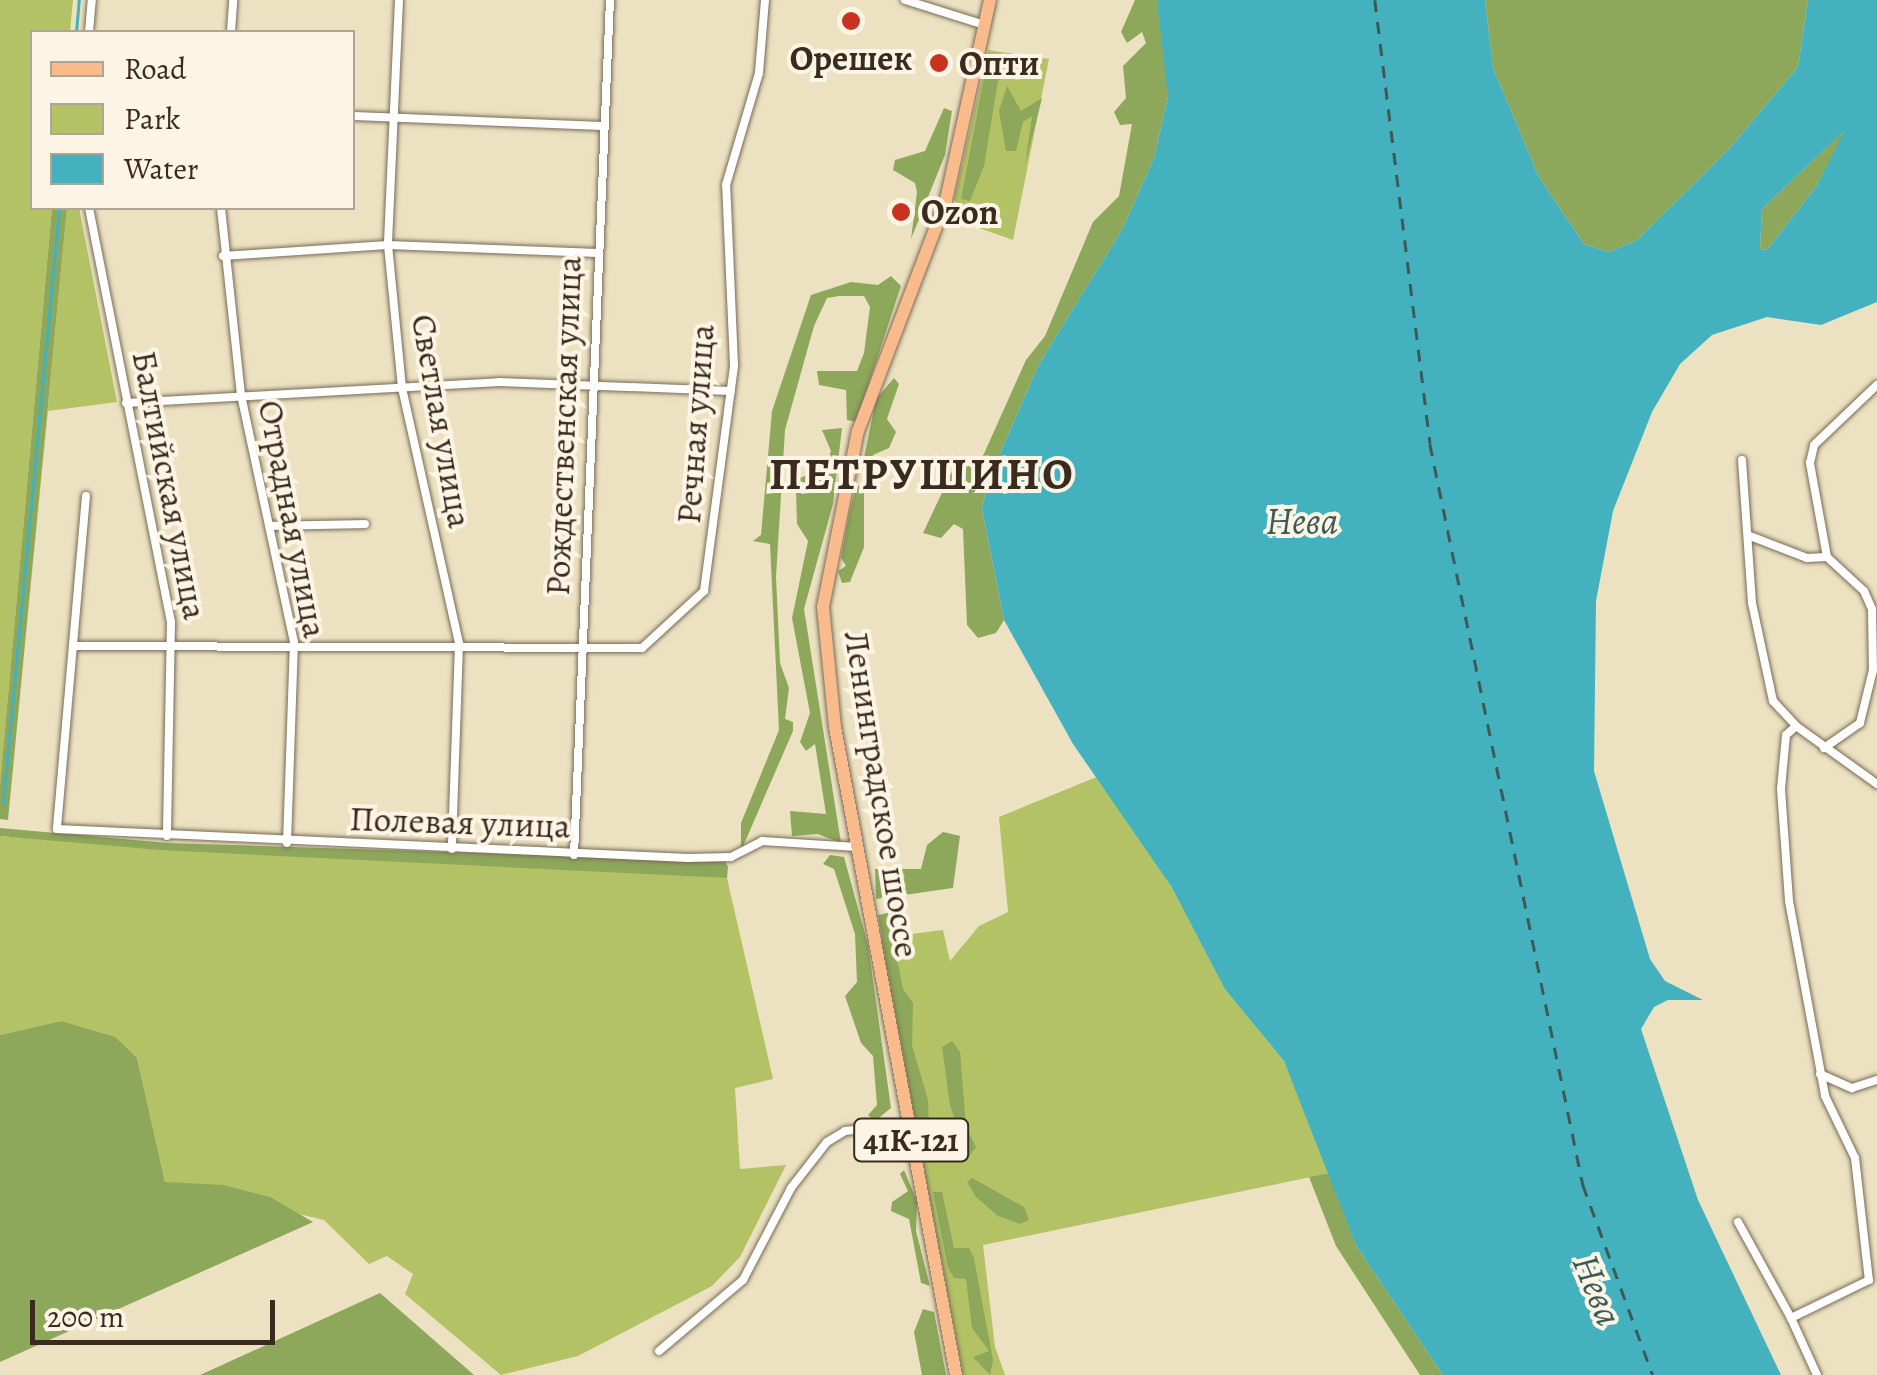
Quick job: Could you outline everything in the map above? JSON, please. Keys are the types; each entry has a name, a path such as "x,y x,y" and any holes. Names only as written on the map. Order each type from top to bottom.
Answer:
{"main road":[{"name":"Ленинградское шоссе","path":"956,1375 824,656 827,575 867,400 946,200 990,0"}],"street":[{"path":"89,30 92,0"},
{"path":"232,30 233,0"},
{"name":"Светлая улица","path":"399,0 388,245 402,388 459,644 452,850"},
{"name":"Рождественская улица","path":"574,855 610,0"},
{"name":"Речная улица","path":"73,646 294,642 642,648 704,591 731,391 726,185 759,73 766,0"},
{"path":"905,0 985,25"},
{"path":"355,116 604,126"},
{"name":"Балтийская улица","path":"89,210 172,645 167,836"},
{"name":"Отрадная улица","path":"221,210 240,394 294,642 286,843"},
{"path":"223,256 388,245 598,254"},
{"path":"126,404 240,394 402,388 592,385 731,391"},
{"path":"1824,748 1860,724 1876,627 1864,590 1827,557 1810,463 1814,445 1877,386"},
{"path":"1742,460 1764,674 1773,701 1796,726 1877,784"},
{"path":"73,646 86,496"},
{"path":"269,526 365,524"},
{"path":"1750,536 1807,558 1827,557"},
{"name":"Полевая улица","path":"73,646 58,829 574,855 730,856 762,842 803,840 857,847"},
{"path":"1791,1318 1861,1288 1869,1280 1872,1246 1855,1158 1820,1074 1781,822 1786,735 1796,726"},
{"path":"1820,1074 1852,1088 1877,1080"},
{"path":"659,1351 742,1280 806,1164 827,1142 845,1132 908,1124"},
{"path":"1738,1222 1818,1375"}],"green space":[{"path":"0,0 73,0 70,30 30,30 30,210 52,210 0,785"},
{"path":"1135,0 1157,0 1166,48 1168,97 1154,158 1123,228 1039,364 989,479 982,509 1004,620 996,633 978,638 967,625 963,529 954,524 941,538 923,533 955,465 983,456 1026,360 1045,336 1093,222 1119,196 1132,124 1120,125 1114,112 1126,98 1123,66 1146,43 1142,32 1127,43 1121,32"},
{"path":"1485,0 1808,0 1798,67 1729,149 1637,240 1609,252 1584,244 1539,177 1493,68"},
{"path":"988,50 1049,59 1013,240 948,217 960,205 954,200"},
{"path":"997,54 1024,63 998,81 984,166 970,201 961,199 984,78"},
{"path":"1007,86 1021,111 1042,98 1025,166 1032,116 1023,122 1016,151 1006,151 999,111"},
{"path":"944,108 952,111 945,155 911,239 917,192 915,183 893,170 895,160 925,151"},
{"path":"1848,127 1816,187 1767,250 1760,249 1762,209"},
{"path":"52,210 67,210 8,820 0,819"},
{"path":"67,210 79,210 117,402 48,411 28,614"},
{"path":"891,276 901,286 856,422 847,420 846,390 819,385 817,371 857,371 864,353 870,307 864,296 839,296 827,298 814,326 785,430 776,577 780,663 789,688 785,719 793,722 793,731 741,851 741,823 779,730 770,544 753,541 761,535 772,411 811,295 851,282 878,285"},
{"path":"894,378 899,384 887,419 896,432 889,448 873,455 870,472 861,472 876,399"},
{"path":"842,428 833,504 804,609 841,843 818,834 792,836 790,811 826,814 815,744 806,751 800,742 810,713 792,618 808,541 797,524 796,490 800,478 825,468 831,451 822,430"},
{"path":"864,485 864,547 850,582 842,583 838,571 846,566 841,558 849,515 856,486"},
{"path":"1099,776 1171,886 1225,988 1284,1061 1330,1173 983,1245 995,1347 1005,1375 963,1375 880,938 943,930 950,961 979,926 1008,912 999,817"},
{"path":"0,828 168,843 725,861 728,867 727,878 160,850 0,836"},
{"path":"943,832 960,836 953,888 876,899 875,869 921,869 927,845"},
{"path":"0,836 727,878 773,1079 735,1088 740,1169 786,1165 740,1257 712,1286 578,1356 501,1375 405,1294 413,1274 387,1256 369,1264 324,1220 165,1182 137,1058 61,1021 0,1035"},
{"path":"830,855 844,857 868,945 891,1108 875,1121 868,1115 877,1105 873,1056 861,1043 845,996 857,982 855,934 834,869 823,864"},
{"path":"888,913 903,989 913,1003 912,1045 928,1100 930,1153 920,1144 878,915"},
{"path":"61,1021 115,1037 137,1058 165,1182 223,1185 270,1197 313,1222 0,1362 0,1035"},
{"path":"952,1041 960,1052 966,1127 976,1147 968,1158 950,1105 942,1047"},
{"path":"904,1170 917,1201 916,1231 930,1286 921,1283 909,1219 891,1211 892,1202 908,1191 900,1174"},
{"path":"1330,1173 1356,1245 1443,1375 1420,1375 1336,1246 1309,1177"},
{"path":"972,1178 1024,1207 1029,1220 1020,1224 998,1216 976,1197 967,1182"},
{"path":"933,1192 942,1192 954,1248 969,1248 974,1258 993,1360 990,1375 973,1357 989,1351 972,1328 966,1279 954,1278 948,1268"},
{"path":"380,1293 474,1375 200,1375"},
{"path":"923,1309 934,1312 946,1375 922,1375 914,1332"}],"water":[{"name":"Нева","path":"1157,0 1485,0 1493,68 1539,177 1584,244 1609,252 1637,240 1729,149 1798,67 1808,0 1877,0 1877,302 1821,325 1767,317 1712,335 1680,364 1652,412 1613,511 1596,601 1594,771 1650,959 1665,981 1703,1000 1668,1000 1654,1007 1641,1029 1698,1200 1781,1375 1443,1375 1356,1245 1284,1061 1225,989 1171,886 1073,744 1004,620 982,509 989,479 1039,364 1123,228 1154,158 1168,97","holes":["1845,130 1816,187 1767,250 1760,249 1762,209"]}],"waterway":[{"path":"76,30 79,0"},
{"path":"3,802 59,210"}],"ferry route":[{"path":"1375,0 1430,444 1583,1185 1653,1375"}],"place":[{"name":"Орешек","path":"851,21"},
{"name":"Опти","path":"939,63"},
{"name":"Ozon","path":"901,212"}],"district":[{"name":"ПЕТРУШИНО","path":"922,475"}]}
